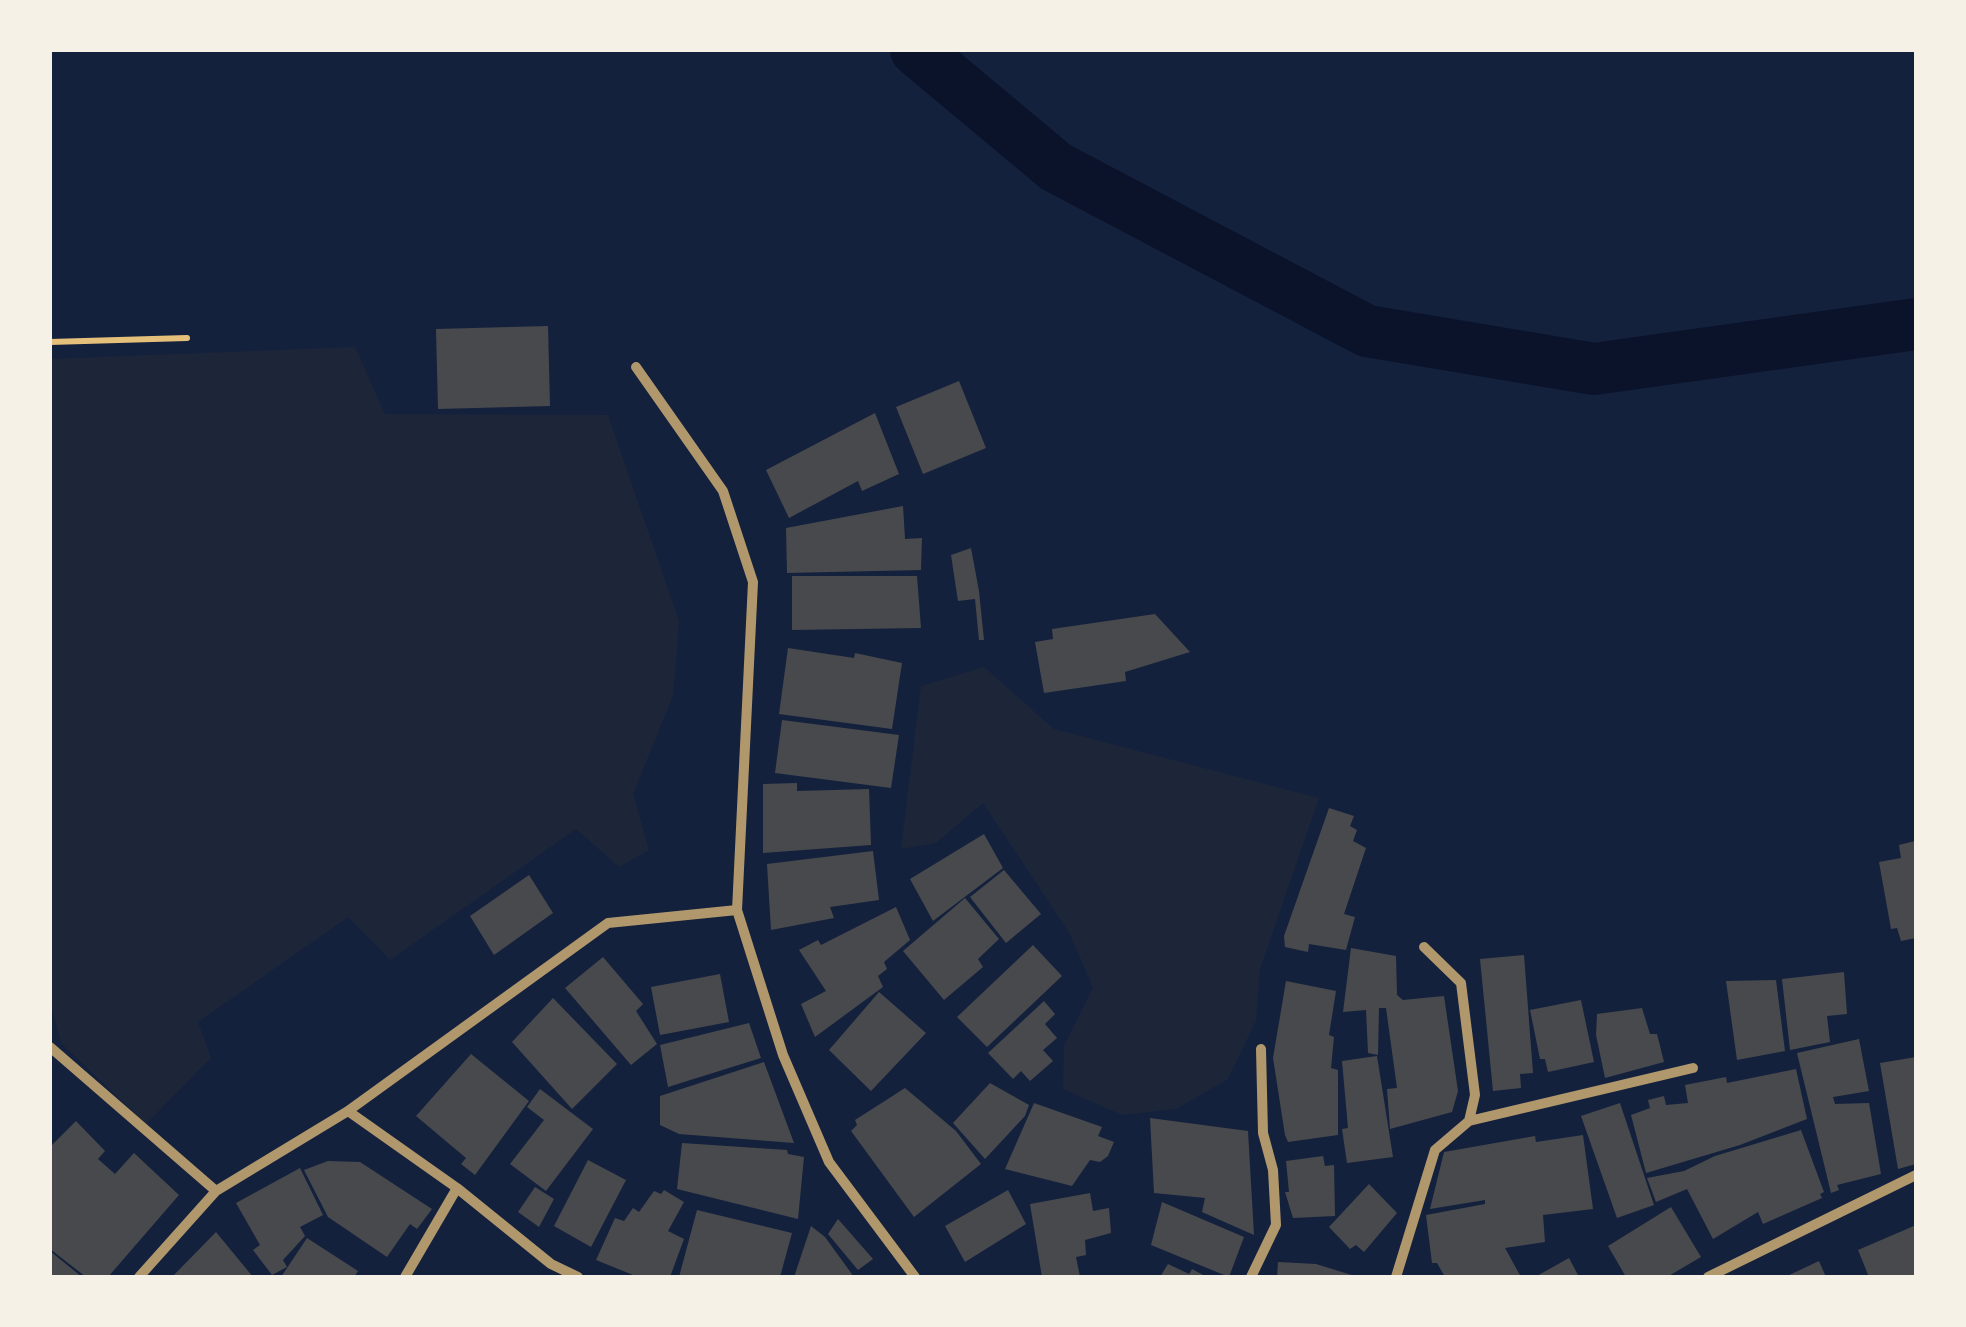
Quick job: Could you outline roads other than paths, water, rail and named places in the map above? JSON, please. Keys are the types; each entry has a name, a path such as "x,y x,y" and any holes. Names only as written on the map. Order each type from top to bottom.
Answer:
{"street":[{"path":"636,367 723,491 753,582 737,910 782,1055 829,1162 914,1277"},
{"path":"139,1277 216,1191 348,1111 608,923 737,910"},
{"path":"1424,946 1461,983 1475,1095 1468,1122"},
{"path":"50,1047 216,1191"},
{"path":"1251,1277 1276,1225 1273,1170 1264,1133 1260,1049"},
{"path":"1396,1277 1435,1150 1468,1122 1693,1068"},
{"path":"348,1111 457,1188 551,1264 578,1277"},
{"path":"1708,1277 1916,1176"},
{"path":"405,1277 457,1188"}],"waterway":[{"path":"916,50 1056,167 1367,331 1594,369 1916,324"}]}
